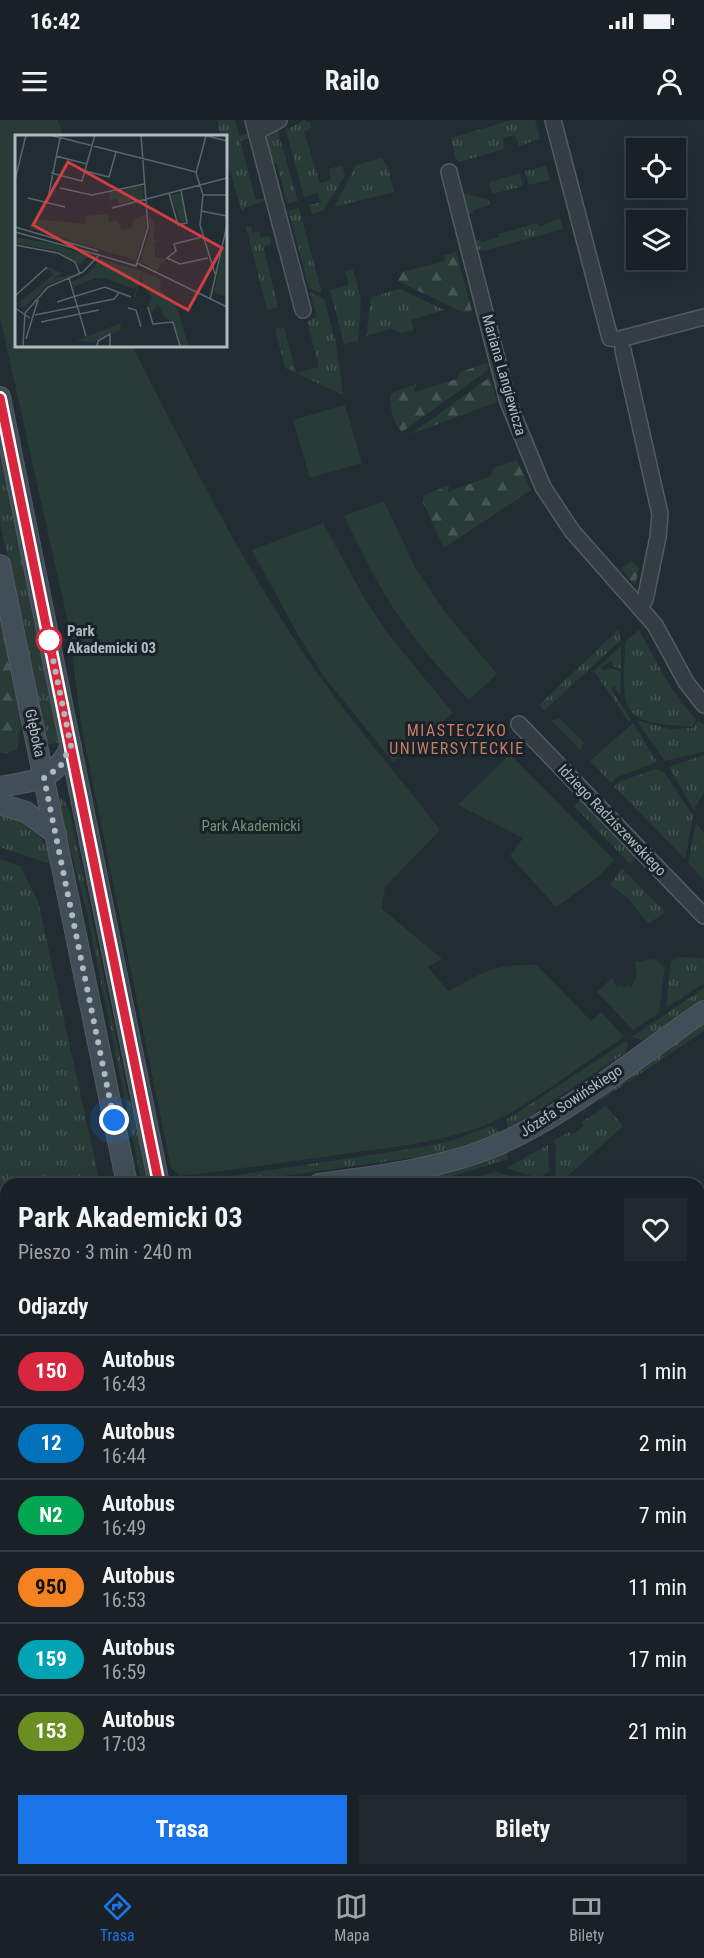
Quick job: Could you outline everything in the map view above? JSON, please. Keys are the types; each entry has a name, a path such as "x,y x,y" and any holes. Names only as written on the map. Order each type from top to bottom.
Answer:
{"main road":[{"path":"0,397 158,1178"},
{"name":"Głęboka","path":"0,565 126,1178"},
{"path":"0,787 44,778 60,767 71,746"},
{"path":"44,778 64,786 84,808"},
{"path":"0,804 26,813 56,834"},
{"name":"Józefa Sowińskiego","path":"356,1178 435,1165 458,1159 507,1140 562,1108 704,1011"}],"street":[{"path":"279,120 254,126 303,310"},
{"path":"553,120 610,338 620,339 704,317"},
{"name":"Mariana Langiewicza","path":"449,172 508,402 543,487 572,531 655,625 686,682 704,705"},
{"path":"623,350 660,514 645,600"},
{"name":"Idziego Radziszewskiego","path":"519,724 704,916"}],"green space":[{"name":"Park Akademicki","path":"0,120 58,120 63,135 15,135 15,346 133,346 213,502 280,617 336,699 440,830 385,887 382,909 442,959 428,967 448,991 490,970 509,966 537,965 591,1021 601,1012 624,1037 542,1094 508,1114 458,1134 424,1142 180,1176 171,1168 81,725 69,627 0,318"},
{"path":"217,120 235,120 239,136 249,133 250,138 240,141 256,200 265,198 265,201 246,207 242,211 226,157 226,135 221,135"},
{"path":"304,120 311,123 311,128 304,132 320,183 331,180 329,169 342,165 345,175 324,210 312,214 310,205 321,202 318,193 304,197 286,130"},
{"path":"512,120 535,120 540,139 519,146 515,135 503,138 504,149 460,162 456,160 451,138"},
{"path":"277,129 298,201 287,204 277,165 269,161 264,139"},
{"path":"381,158 388,167 394,192 334,207 356,165"},
{"path":"546,166 550,180 529,185 525,171"},
{"path":"520,173 523,186 492,194 489,182"},
{"path":"460,192 489,200 490,205 473,210 473,213 468,214 475,241 481,239 482,242 499,237 499,234 537,223 539,227 560,218 563,229 484,251 475,249"},
{"path":"299,208 322,293 309,288 289,213 279,214"},
{"path":"251,226 252,233 259,231 261,238 268,236 271,238 271,244 263,246 278,307 267,310 246,227"},
{"path":"456,252 472,311 464,313 398,281 402,272 445,261 444,255"},
{"path":"353,269 361,300 358,341 344,344 330,290 349,285 345,271"},
{"path":"400,289 444,310 411,320 414,330 401,333 391,329 366,336 371,297"},
{"path":"310,292 324,299 336,343 343,395 285,368 275,329 284,327 296,373 319,367 307,321 317,317"},
{"path":"487,363 488,370 402,432 399,429 391,407 392,393 416,384 414,392 457,379 460,372"},
{"path":"490,377 497,402 411,434"},
{"path":"345,405 362,463 310,478 293,420"},
{"path":"0,439 61,742 46,745 0,522"},
{"path":"517,460 531,490 444,548 423,503 423,496 449,485 448,492 491,476 493,468"},
{"path":"384,501 415,567 444,611 497,674 469,700 424,650 400,618 377,581 344,516"},
{"path":"323,523 365,599 389,635 453,713 393,762 325,678 298,635 252,550"},
{"path":"632,561 639,568 635,586 621,568"},
{"path":"0,610 22,716 17,750 3,754 0,752"},
{"path":"619,629 620,641 544,711 539,705"},
{"path":"639,630 671,688 696,720 692,726 667,725 648,721 636,716 629,708 624,683 625,642"},
{"path":"621,646 621,669 613,666 611,661 600,667 604,671 611,668 621,672 620,695 614,686 611,689 631,720 629,722 594,671"},
{"path":"559,718 584,743 580,750 552,721"},
{"path":"636,720 670,729 692,728 698,721 704,724 704,751 665,761"},
{"path":"633,723 657,762 617,777 611,783 590,761"},
{"path":"510,754 614,860 598,877 556,907 510,856 523,838 458,805"},
{"path":"704,755 704,792 694,810 669,767"},
{"path":"656,769 665,773 693,816 685,859 614,786 621,781"},
{"path":"56,796 64,800 70,812 128,1096 140,1135 149,1178 142,1178 140,1175 86,909"},
{"path":"581,799 637,857 630,864 574,806"},
{"path":"0,815 20,821 35,831 46,846 53,865 0,847"},
{"path":"696,823 704,833 704,880 688,863"},
{"path":"0,859 20,866 38,901 99,1178 0,1178"},
{"path":"622,868 665,912 648,924 629,899 610,885"},
{"path":"677,957 704,958 704,983 666,1008 671,961"},
{"path":"654,959 665,967 659,1013 633,1030 597,992 612,978 618,988 620,985 625,988 627,985 631,987 637,976 635,962"},
{"path":"704,988 704,999 648,1037 642,1040 632,1037"},
{"path":"704,1022 704,1031 601,1100 600,1098 608,1088"},
{"path":"626,1041 628,1046 625,1053 508,1130 506,1120"},
{"path":"606,1106 623,1126 566,1178 555,1178 556,1145 553,1141 569,1132 572,1135 584,1126 582,1122"},
{"path":"490,1126 497,1128 499,1134 433,1155 269,1178 218,1178 424,1147 454,1140"},
{"path":"548,1145 549,1171 540,1178 508,1169 508,1167"},
{"path":"507,1151 508,1159 446,1178 395,1178 490,1158"},
{"path":"496,1172 518,1178 482,1178 483,1175"}],"bus line":[{"name":"150","path":"0,398 158,1178"}],"place":[{"name":"Park Akademicki 03","path":"49,640"}],"district":[{"name":"MIASTECZKO UNIWERSYTECKIE","path":"457,739"}],"route":[{"path":"49,640 71,746 60,767 44,778 114,1120"}]}
